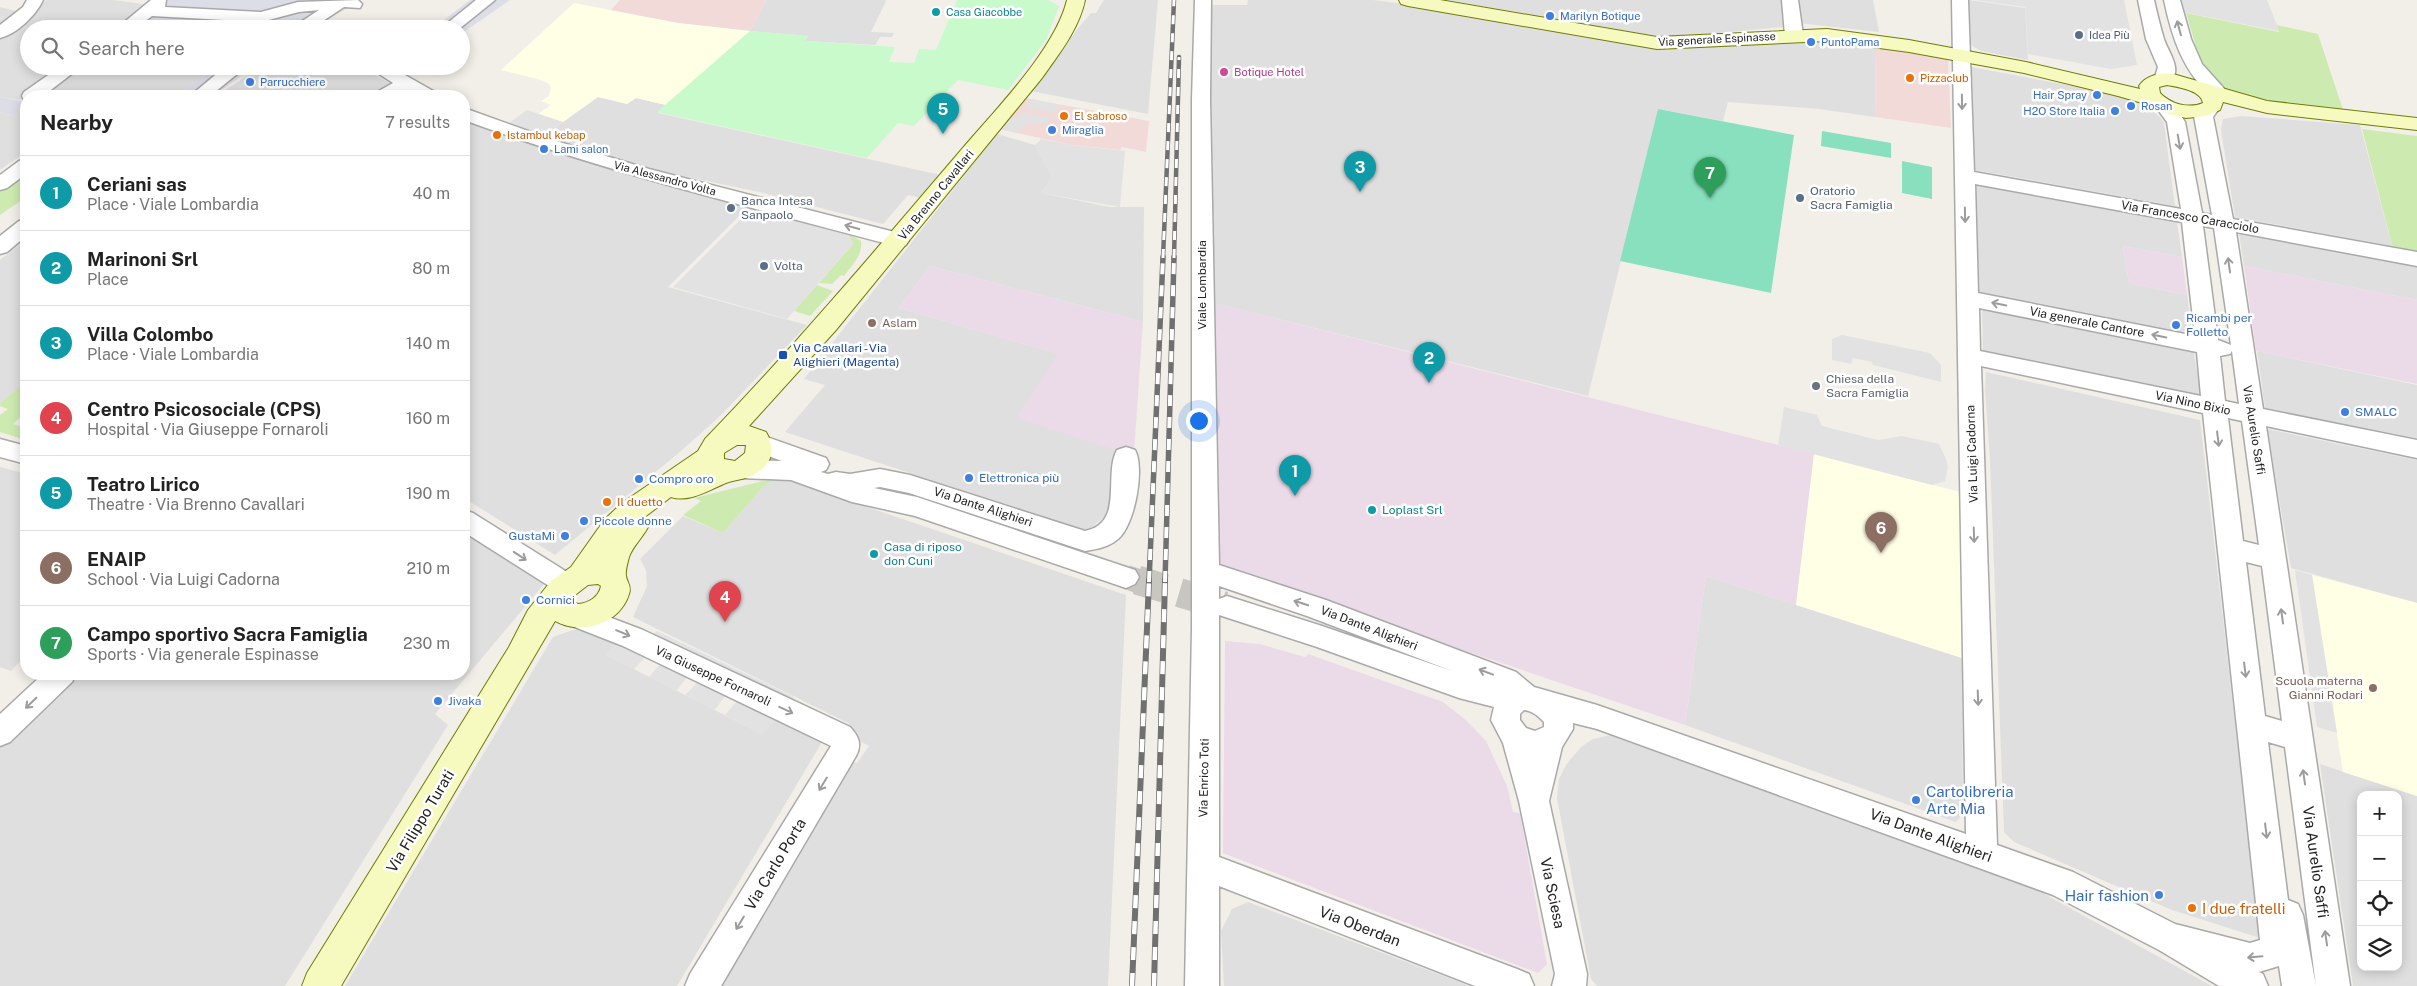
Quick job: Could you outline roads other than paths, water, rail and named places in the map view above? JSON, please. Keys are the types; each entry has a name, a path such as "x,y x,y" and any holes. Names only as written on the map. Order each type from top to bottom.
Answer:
{"street":[{"path":"0,33 30,10 35,0"},
{"path":"460,20 487,0"},
{"name":"Via Brenno Cavallari","path":"779,379 763,411 758,457 751,464 724,460 779,379 899,240 1038,71 1074,11 1076,0"},
{"name":"Viale Lombardia","path":"1203,0 1201,109 1204,571"},
{"name":"Via generale Espinasse","path":"1408,0 1657,43 1794,35 1827,35 1868,39 2026,68 2116,79 2176,80 2195,86 2214,102 2238,109 2295,112 2417,124"},
{"path":"1790,0 1794,35"},
{"name":"Via Luigi Cadorna","path":"1960,0 1982,853"},
{"path":"2170,940 2250,959 2273,952 2276,944 2276,931 2192,217 2176,122 2166,107 2151,96 2149,86 2155,39 2146,0 2172,2 2187,56 2214,102"},
{"path":"152,1 154,11 222,20"},
{"path":"133,20 152,1"},
{"path":"277,20 298,7 349,2"},
{"path":"315,20 349,2"},
{"path":"2187,56 2183,65 2195,86"},
{"name":"Via generale Espinasse","path":"2026,68 2048,75 2116,88 2184,112 2214,102"},
{"path":"38,90 61,75"},
{"path":"208,90 227,75"},
{"path":"392,90 395,88 393,75"},
{"path":"395,75 418,90"},
{"name":"Via Aurelio Saffi","path":"2214,102 2203,116 2224,223 2274,559 2332,986"},
{"name":"Via Alessandro Volta","path":"470,116 549,145 642,172 899,240"},
{"path":"0,184 20,169"},
{"path":"2184,170 2214,176"},
{"name":"Via Francesco Caracciolo","path":"1964,176 2417,259"},
{"path":"0,247 14,230"},
{"path":"2200,294 2235,302"},
{"name":"Via generale Cantore","path":"1967,298 2242,353"},
{"name":"Via Nino Bixio","path":"1969,356 2417,449"},
{"path":"611,577 598,572 571,597 595,613 610,602 616,588 611,577 616,552 638,521 662,501 690,486 724,460 735,435 748,435 759,442"},
{"name":"Via Dante Alighieri","path":"759,442 863,480 917,507"},
{"path":"0,448 20,453"},
{"name":"Via Dante Alighieri","path":"816,480 826,479 850,483 880,478 910,484 1085,541 1097,540 1106,536 1119,521 1126,456"},
{"name":"Via Dante Alighieri","path":"724,460 786,470 852,493 917,507 1126,577"},
{"name":"Via Filippo Turati","path":"320,986 520,656 571,597 615,528 632,511 724,460"},
{"name":"Via Giuseppe Fornaroli","path":"470,524 571,597 633,638 840,736 845,742"},
{"path":"2230,548 2274,559"},
{"name":"Via Dante Alighieri","path":"1204,571 1316,608 1506,680 1528,700 1550,707 1558,721 1552,738"},
{"name":"Via Enrico Toti","path":"1202,986 1206,628 1204,571"},
{"name":"Via Dante Alighieri","path":"1227,607 1322,636 1459,686 1597,717 1982,853 2062,883 2170,940 2251,986"},
{"path":"0,733 56,680"},
{"name":"Via Dante Alighieri","path":"1459,686 1512,732 1533,744 1552,738 1597,717"},
{"path":"1512,732 1505,714 1511,704 1528,700"},
{"path":"2252,725 2298,738"},
{"name":"Via Sciesa","path":"1512,732 1534,801 1571,974 1569,986"},
{"name":"Via Sciesa","path":"1534,801 1552,738"},
{"name":"Via Carlo Porta","path":"702,986 846,748 845,742"},
{"name":"Via Oberdan","path":"1202,865 1517,986"},
{"path":"2270,871 2285,905 2299,986"}],"tunnel":[{"path":"1126,577 1141,582"},
{"path":"1137,580 1224,606"}],"railway":[{"path":"1163,258 1174,0"},
{"path":"1174,258 1179,57"},
{"path":"1149,582 1163,257"},
{"path":"1165,582 1174,257"},
{"path":"1132,986 1149,580"},
{"path":"1154,986 1165,580"}],"place":[{"name":"Casa Giacobbe","path":"936,12"},
{"name":"Marilyn Botique","path":"1550,16"},
{"name":"Idea Più","path":"2079,35"},
{"name":"PuntoPama","path":"1811,42"},
{"name":"Botique Hotel","path":"1224,72"},
{"name":"Pizzaclub","path":"1910,78"},
{"name":"Parrucchiere","path":"250,82"},
{"name":"Hair Spray","path":"2097,95"},
{"name":"Rosan","path":"2131,106"},
{"name":"H2O Store Italia","path":"2115,111"},
{"name":"El sabroso","path":"1064,116"},
{"name":"Miraglia","path":"1052,130"},
{"name":"Teatro Lirico","path":"943,134"},
{"name":"Istambul kebap","path":"497,135"},
{"name":"Lami salon","path":"544,149"},
{"name":"Villa Colombo","path":"1360,192"},
{"name":"Campo sportivo Sacra Famiglia","path":"1710,198"},
{"name":"Oratorio Sacra Famiglia","path":"1800,198"},
{"name":"Banca Intesa Sanpaolo","path":"731,208"},
{"name":"Volta","path":"764,266"},
{"name":"Aslam","path":"872,323"},
{"name":"Ricambi per Folletto","path":"2176,325"},
{"name":"Via Cavallari - Via Alighieri (Magenta)","path":"783,355"},
{"name":"Marinoni Srl","path":"1429,383"},
{"name":"Chiesa della Sacra Famiglia","path":"1816,386"},
{"name":"SMALC","path":"2345,412"},
{"name":"Elettronica più","path":"969,478"},
{"name":"Compro oro","path":"639,479"},
{"name":"Ceriani sas","path":"1295,496"},
{"name":"Il duetto","path":"607,502"},
{"name":"Loplast Srl","path":"1372,510"},
{"name":"Piccole donne","path":"584,521"},
{"name":"GustaMi","path":"565,536"},
{"name":"ENAIP","path":"1881,553"},
{"name":"Casa di riposo don Cuni","path":"874,554"},
{"name":"Cornici","path":"526,600"},
{"name":"Centro Psicosociale (CPS)","path":"725,622"},
{"name":"Scuola materna Gianni Rodari","path":"2373,688"},
{"name":"Jivaka","path":"438,701"},
{"name":"Cartolibreria Arte Mia","path":"1916,800"},
{"name":"Hair fashion","path":"2159,895"},
{"name":"I due fratelli","path":"2192,908"}]}
